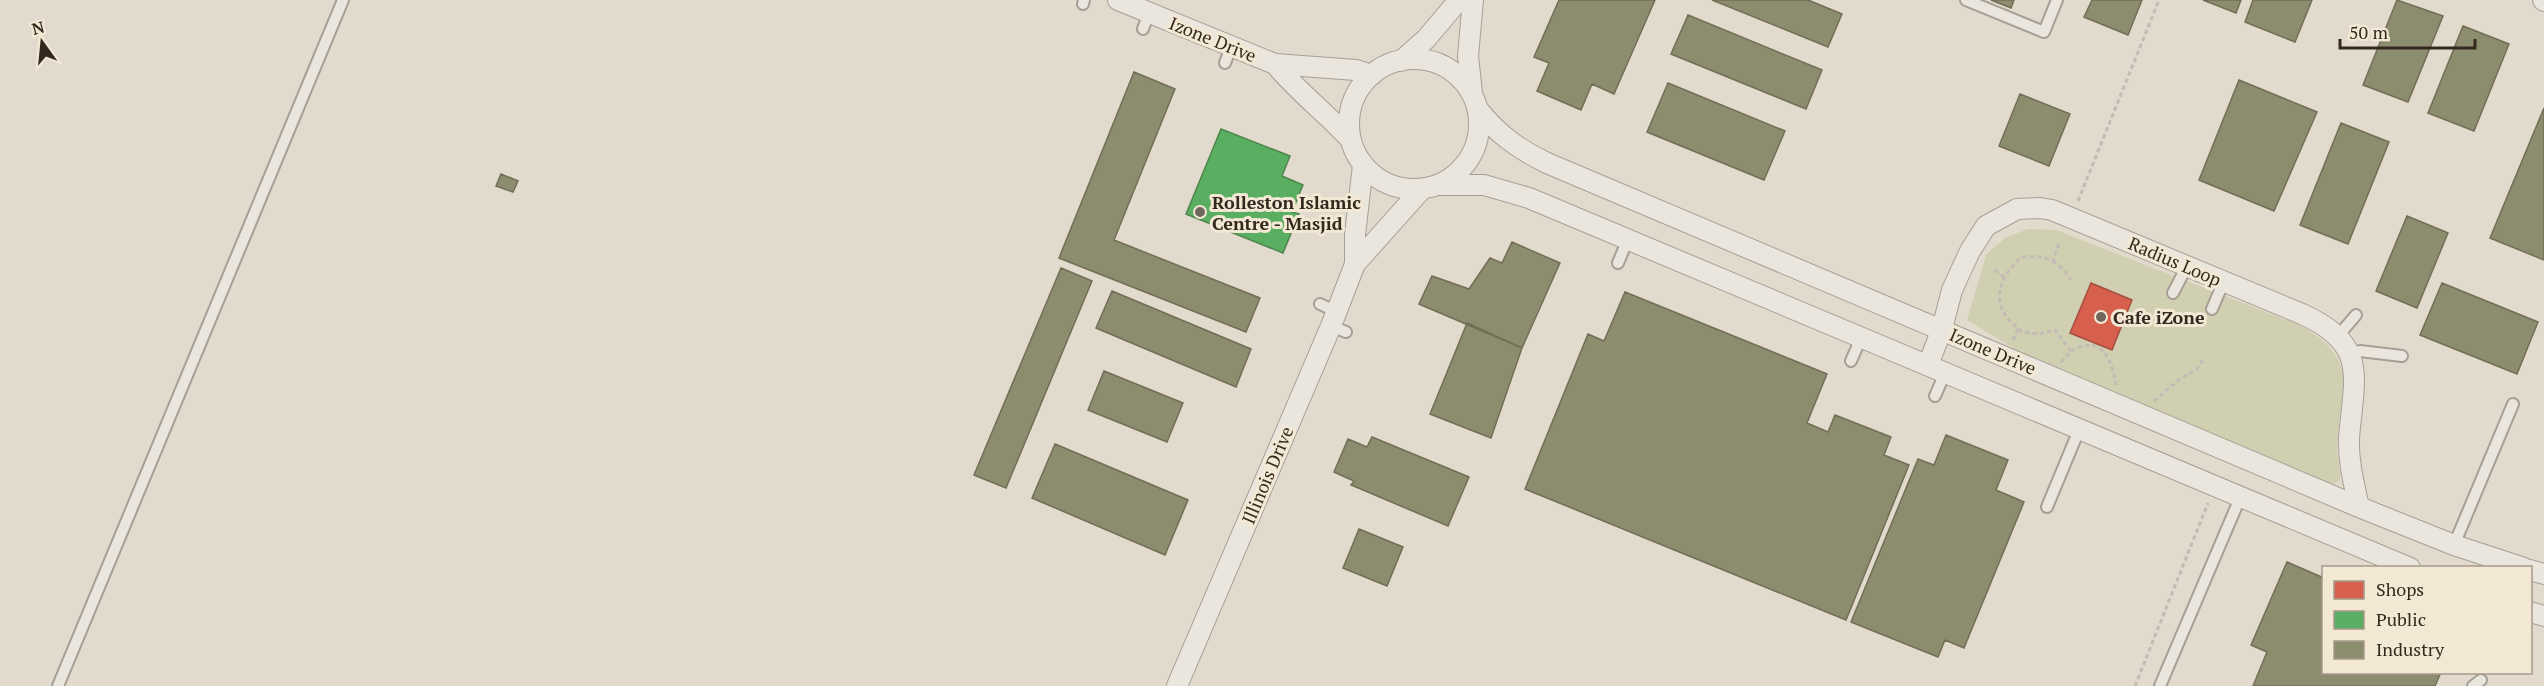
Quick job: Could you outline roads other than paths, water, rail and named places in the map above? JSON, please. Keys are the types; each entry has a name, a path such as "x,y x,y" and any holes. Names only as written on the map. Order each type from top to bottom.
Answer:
{"street":[{"name":"Izone Drive","path":"1118,0 1146,21 1228,55 1275,64 1356,70 1372,75"},
{"path":"1401,61 1426,39 1459,0"},
{"path":"1430,187 1455,175 1468,162 1476,145 1479,126 1468,56 1473,0"},
{"path":"1475,102 1455,74 1443,66 1429,61 1401,61 1381,68 1360,88 1352,104 1349,122 1350,139 1363,165 1380,180 1400,188 1484,185 1515,192 2240,498 2408,566"},
{"name":"Izone Drive","path":"1275,64 1290,83 1325,113 1350,139"},
{"name":"Izone Drive","path":"1475,102 1488,123 1538,159 2359,507 2454,545 2521,566"},
{"name":"Illinois Drive","path":"1177,686 1355,264 1355,235 1363,165"},
{"name":"Illinois Drive","path":"1355,264 1430,187"},
{"name":"Radius Loop","path":"1936,369 1947,303 1978,237 1996,219 2019,204 2040,207 2054,205 2187,266 2323,324 2337,336 2349,355 2355,378 2349,455 2359,507"}],"lane":[{"path":"58,686 343,0"},
{"path":"1966,0 2044,32 2057,0"},
{"path":"1618,263 1628,239"},
{"path":"2173,293 2187,266"},
{"path":"2212,309 2224,281"},
{"path":"2337,336 2356,315"},
{"path":"1851,361 1861,338"},
{"path":"2349,355 2360,351 2402,356"},
{"path":"1935,396 1936,369"},
{"path":"2454,545 2513,404"},
{"path":"2047,507 2079,430"},
{"path":"2160,686 2240,498"}],"place":[{"name":"Rolleston Islamic Centre - Masjid","path":"1200,212"},
{"name":"Cafe iZone","path":"2101,317"}]}
